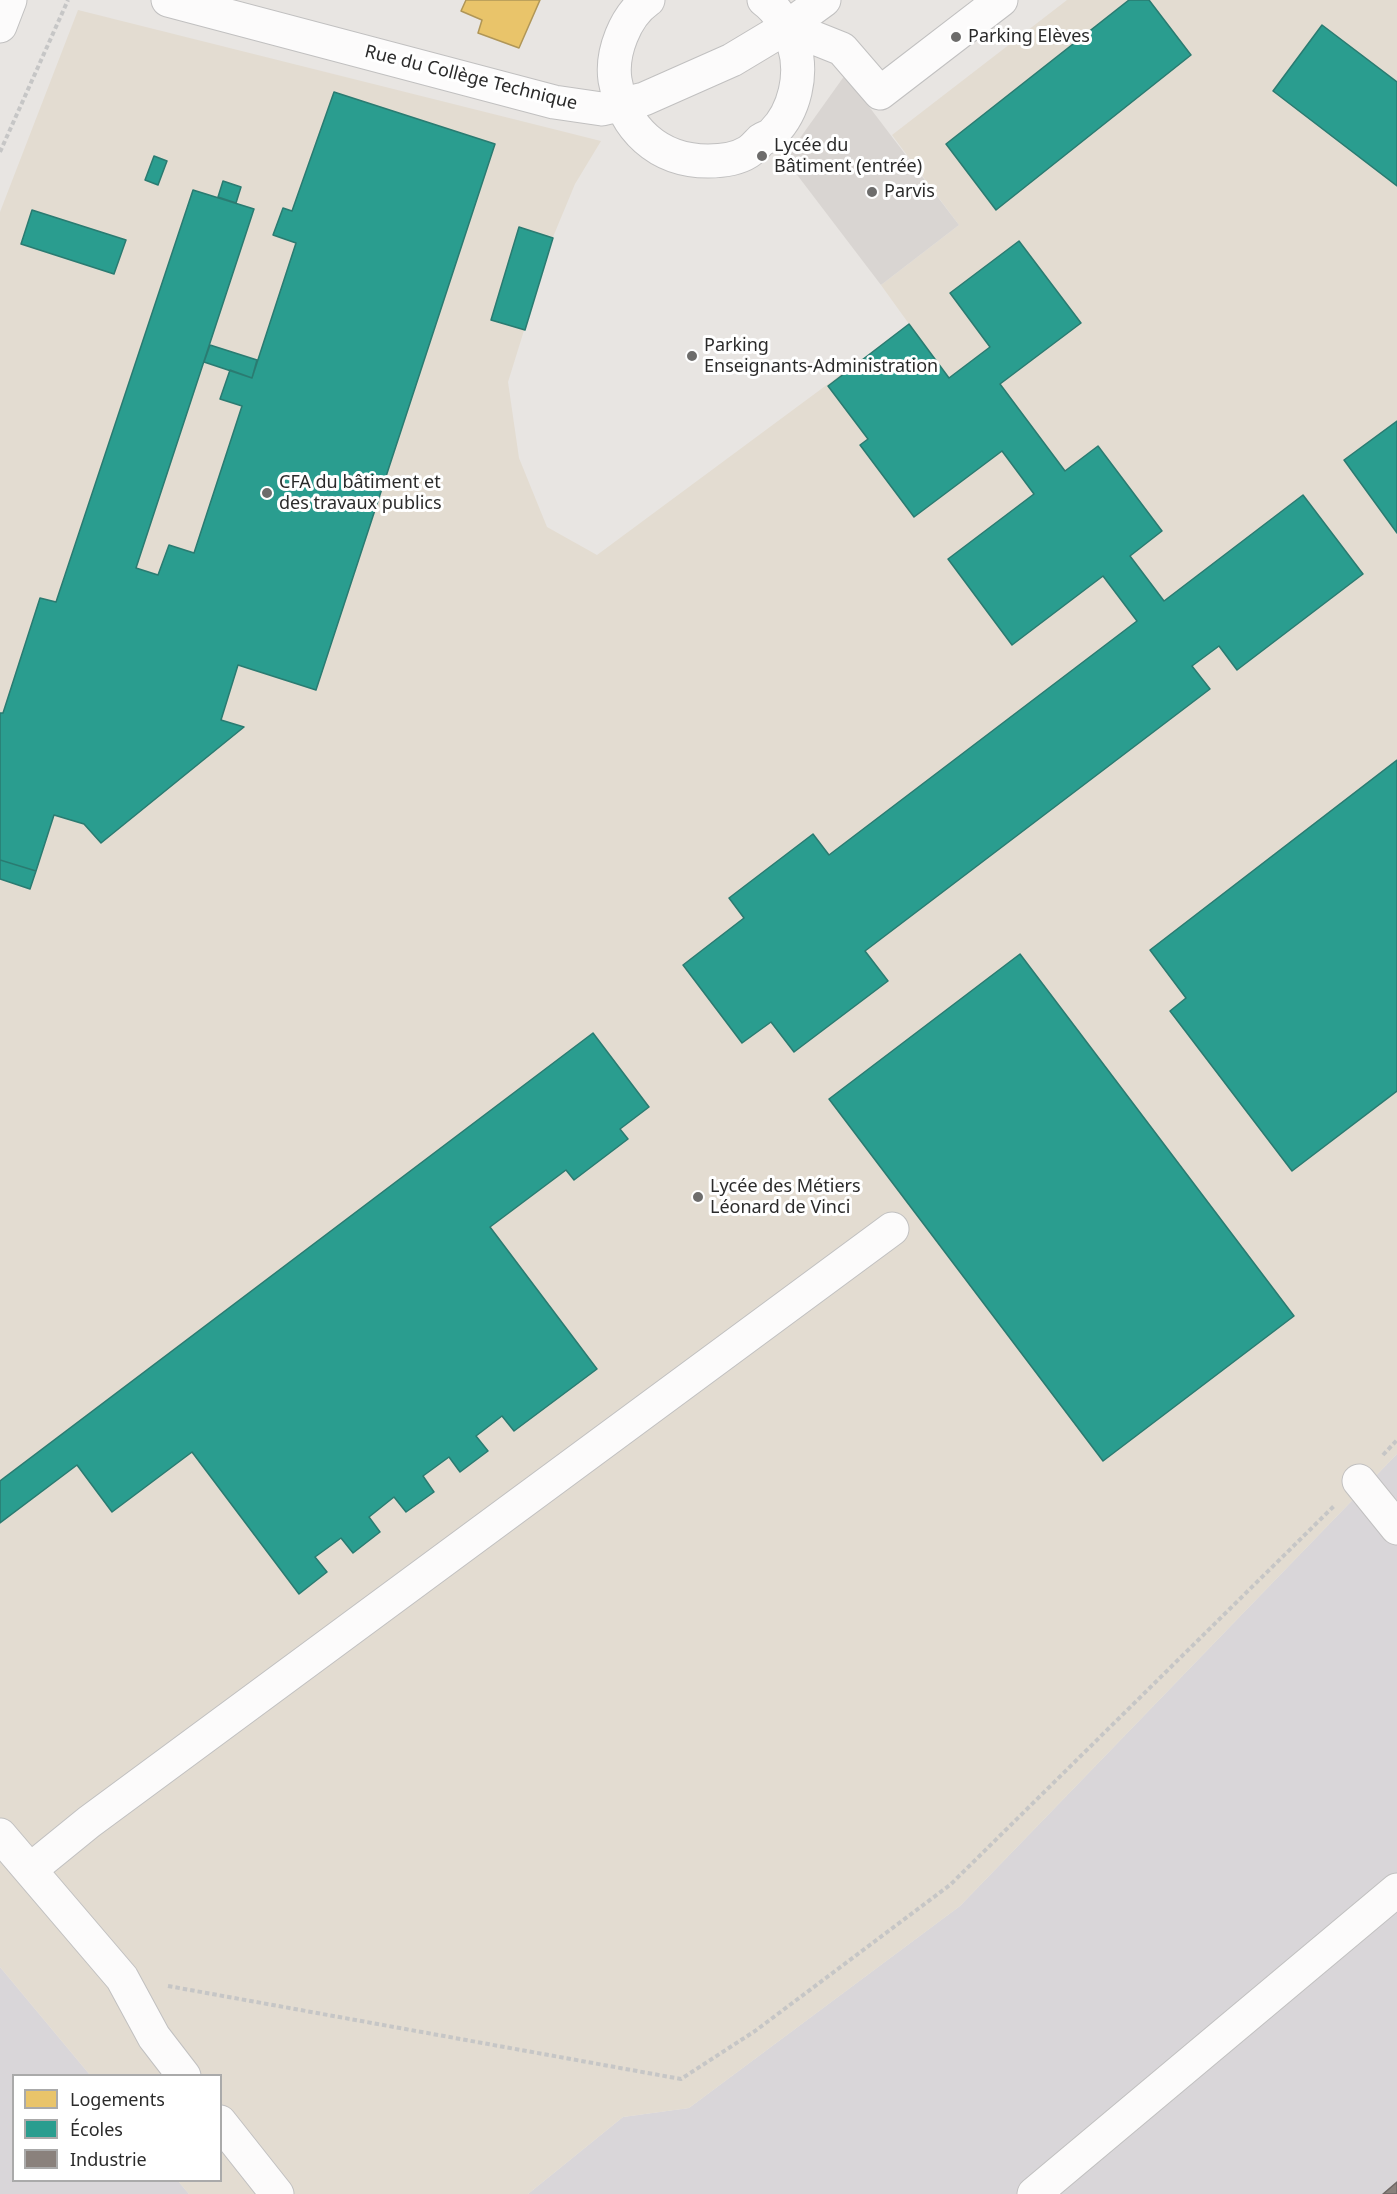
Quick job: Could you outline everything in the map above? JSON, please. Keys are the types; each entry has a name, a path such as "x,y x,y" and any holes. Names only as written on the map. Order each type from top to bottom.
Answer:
{"street":[{"path":"0,26 10,0"},
{"name":"Rue du Collège Technique","path":"168,0 554,102 602,109 644,99 732,60 788,27 824,0"},
{"path":"648,0 627,23 616,49 615,77 620,104 641,135 664,153 692,161 721,161 748,152 762,139 772,135 789,111 798,84 797,54 788,27 771,4 764,0"},
{"path":"788,27 842,49 880,93 1000,0"},
{"path":"30,1870 89,1822 892,1228"},
{"path":"1359,1481 1397,1528"},
{"path":"0,1835 122,1978 154,2037 182,2074"},
{"path":"1034,2194 1397,1890"},
{"path":"222,2125 277,2194"}],"path":[{"path":"0,152 68,0"},
{"path":"122,1978 681,2079 755,2031 950,1885 1359,1481 1397,1440"}],"shaded area":[{"name":"Lycée des Métiers Léonard de Vinci","path":"1067,0 1397,0 1397,1454 960,1906 689,2108 623,2117 528,2194 189,2194 179,2182 222,2182 222,2074 89,2074 0,1967 0,212 78,10 601,141 575,184 553,237 508,382 519,458 547,527 597,555 909,324 881,285 959,225 892,135"},
{"name":"Parvis","path":"845,75 959,225 881,285 785,159"},
{"path":"1397,1454 1397,2194 528,2194 623,2117 689,2108 960,1906"},
{"path":"0,1967 89,2074 12,2074 12,2182 179,2182 189,2194 0,2194"}],"building: Logements":[{"path":"466,0 540,0 519,48 478,33 482,20 461,11"}],"building: Écoles":[{"path":"1129,0 1149,0 1191,55 996,210 946,144"},
{"path":"1322,25 1397,82 1397,186 1273,91"},
{"path":"334,92 495,144 316,690 238,665 221,720 244,727 101,843 84,824 54,815 36,871 0,860 0,713 3,713 40,598 56,602 193,190 254,209 136,568 158,575 169,545 194,553 242,406 220,399 230,370 252,378 296,243 273,235 283,208 292,211"},
{"path":"154,156 167,161 158,185 145,180"},
{"path":"223,181 241,187 236,203 218,197"},
{"path":"32,210 126,240 114,274 21,244"},
{"path":"519,227 553,238 525,330 491,320"},
{"path":"1019,241 1081,323 1000,384 1065,471 1098,446 1162,531 1130,556 1164,601 1303,495 1363,574 1237,670 1219,646 1192,666 1210,689 865,951 888,981 794,1052 771,1022 742,1043 683,965 744,918 729,898 813,834 829,855 1137,621 1103,576 1012,645 948,559 1034,494 1002,451 914,517 860,445 868,439 828,386 909,324 949,378 990,347 950,293"},
{"path":"210,345 257,360 252,378 204,362"},
{"path":"1397,421 1397,533 1344,460"},
{"path":"1397,760 1397,1091 1292,1171 1170,1011 1186,998 1150,950"},
{"path":"0,860 36,871 30,889 0,879"},
{"path":"1020,954 1294,1316 1103,1461 829,1099"},
{"path":"593,1033 649,1107 620,1129 628,1139 574,1180 566,1170 490,1227 597,1369 514,1431 502,1416 476,1436 488,1451 460,1472 449,1457 423,1476 434,1492 406,1512 394,1497 369,1517 380,1532 353,1553 341,1538 315,1557 327,1572 299,1594 192,1452 112,1512 77,1465 0,1523 0,1481"}],"building: Industrie":[{"path":"1397,2182 1397,2194 1383,2194"}],"place":[{"name":"Parking Elèves","path":"956,37"},
{"name":"Lycée du Bâtiment (entrée)","path":"762,156"},
{"name":"Parvis","path":"872,192"},
{"name":"Parking Enseignants-Administration","path":"692,356"},
{"name":"CFA du bâtiment et des travaux publics","path":"267,493"},
{"name":"Lycée des Métiers Léonard de Vinci","path":"698,1197"}]}
